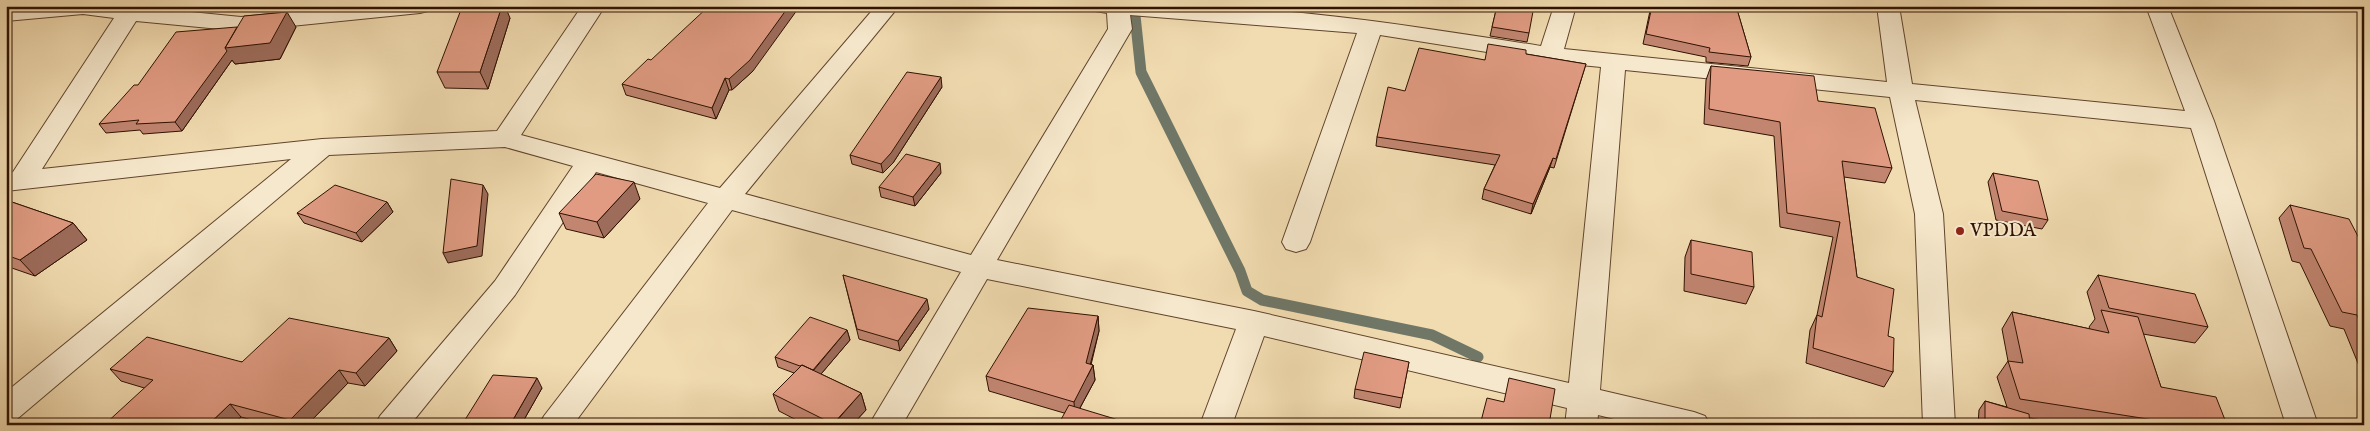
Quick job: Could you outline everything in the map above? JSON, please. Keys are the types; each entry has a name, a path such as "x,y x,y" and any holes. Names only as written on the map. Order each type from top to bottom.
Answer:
{"street":[{"path":"6,14 83,6 129,13 241,24 420,6"},
{"path":"505,139 594,6"},
{"path":"555,425 726,199 888,6"},
{"path":"1550,54 1565,6"},
{"path":"1888,6 1901,91 1929,214 1939,425"},
{"path":"2157,6 2201,121 2302,425"},
{"path":"886,425 1120,29 1111,7 1269,12 1550,54 2201,121"},
{"path":"14,181 129,13"},
{"path":"1296,242 1372,27"},
{"path":"1582,411 1614,61"},
{"path":"14,181 322,146 505,139 978,267 1254,322 1582,411 1694,425"},
{"path":"6,410 322,146"},
{"path":"391,425 506,288 590,162"},
{"path":"1216,425 1254,322"}],"building":[{"path":"502,6 480,72 437,72 462,7"},
{"path":"709,6 789,6 750,60 729,79 725,78 712,108 622,84 648,59 651,60"},
{"path":"1497,6 1534,6 1529,33 1492,27"},
{"path":"1652,6 1736,6 1751,57 1709,52 1710,48 1646,34"},
{"path":"287,12 270,43 225,48 244,16"},
{"path":"237,27 225,48 227,51 175,122 136,124 139,120 99,124 134,85 138,85 176,32"},
{"path":"1488,44 1526,50 1526,54 1586,64 1556,159 1553,158 1533,204 1484,189 1500,155 1377,137 1388,87 1405,91 1419,48 1485,60"},
{"path":"1711,66 1814,76 1818,101 1875,108 1892,168 1842,161 1857,277 1894,289 1888,336 1894,338 1893,372 1813,348 1817,315 1822,317 1840,222 1787,213 1780,122 1709,109"},
{"path":"907,72 941,77 891,153 881,164 850,155"},
{"path":"906,154 940,163 913,197 879,187"},
{"path":"1993,173 2038,181 2048,220 2002,211"},
{"path":"596,174 634,182 597,222 559,213"},
{"path":"451,179 483,185 477,246 443,253"},
{"path":"335,185 387,202 356,233 297,213"},
{"path":"6,200 73,223 20,260 6,255"},
{"path":"2290,205 2349,219 2364,248 2364,332 2357,315 2342,312 2311,249 2304,248"},
{"path":"1691,240 1752,252 1754,287 1691,274"},
{"path":"843,275 927,299 898,341 857,329"},
{"path":"2098,275 2195,294 2208,327 2109,308"},
{"path":"1028,308 1098,316 1086,363 1093,365 1074,402 986,376"},
{"path":"2101,310 2138,317 2161,387 2216,397 2227,425 2181,425 2020,399 2008,361 2023,363 2012,312 2109,333"},
{"path":"810,317 847,330 813,370 775,357"},
{"path":"289,318 389,338 356,373 339,370 290,420 230,404 208,425 104,425 153,380 110,369 147,337 242,362"},
{"path":"1364,352 1409,362 1402,398 1355,389"},
{"path":"802,365 861,393 833,424 773,394"},
{"path":"493,375 537,378 510,425 463,423"},
{"path":"1509,378 1555,389 1549,425 1480,425 1487,398 1504,402"},
{"path":"1985,401 2029,414 2030,425 1985,425"},
{"path":"1069,405 1135,425 1058,425"}],"waterway":[{"path":"1134,6 1141,72 1240,271 1247,291 1262,300 1432,335 1478,357"}],"place":[{"name":"VPDDA","path":"1960,231"}]}
